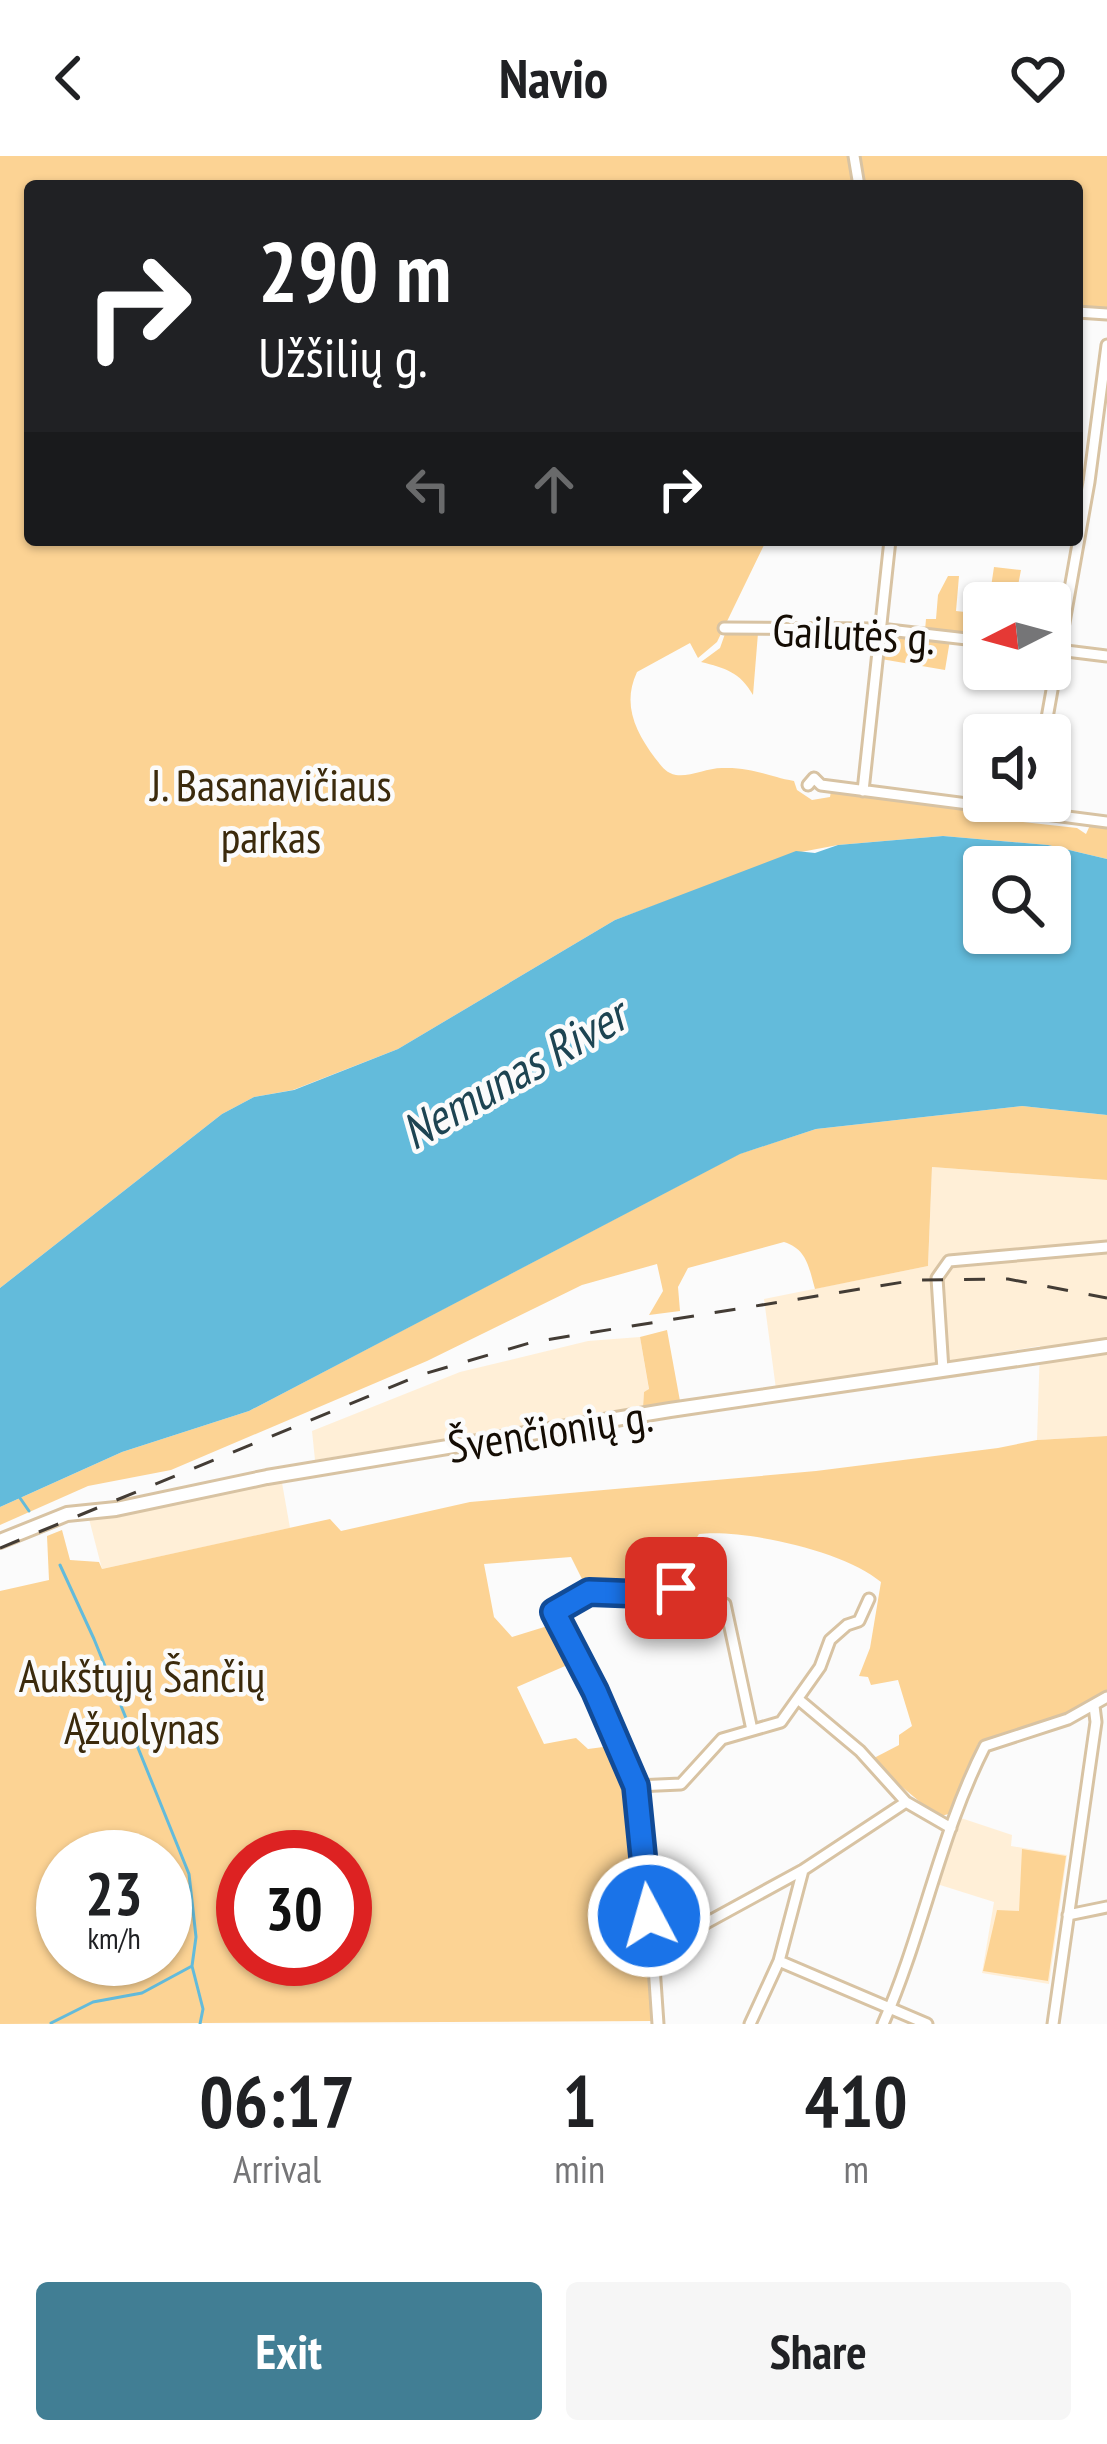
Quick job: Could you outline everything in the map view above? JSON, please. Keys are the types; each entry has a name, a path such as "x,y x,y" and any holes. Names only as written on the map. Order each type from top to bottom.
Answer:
{"street":[{"path":"1083,511 1107,345"},
{"path":"863,790 889,546"},
{"path":"1068,582 1076,546"},
{"name":"Gailutės g.","path":"724,628 880,629 963,639"},
{"path":"1071,651 1107,656"},
{"path":"820,785 963,799"},
{"path":"1071,814 1107,821"},
{"path":"944,1370 937,1278 949,1261 1107,1247"},
{"name":"Švenčionių g.","path":"0,1541 68,1514 267,1477 1107,1346"},
{"path":"658,2024 636,1786 554,1612 589,1592 642,1594 676,1588"},
{"path":"636,1786 686,1781 714,1745 781,1722 820,1667 830,1640 859,1621 869,1599"},
{"path":"725,1604 752,1730"},
{"path":"883,2024 951,1828 985,1746 1068,1719 1107,1696"},
{"path":"798,1699 860,1751 906,1802 951,1828"},
{"path":"1054,2024 1096,1722 1094,1706"},
{"path":"653,1952 803,1870 906,1802"},
{"path":"750,2024 779,1961 803,1870"},
{"path":"1068,1915 1107,1906"},
{"path":"779,1961 927,2024"}],"shaded area":[{"path":"932,1167 1107,1180 1107,1436 1037,1440 1040,1346 776,1389 764,1299 928,1266"},
{"path":"640,1337 649,1390 644,1392 643,1407 315,1460 312,1431 460,1372 588,1341"},
{"path":"281,1477 290,1528 102,1569 88,1515"},
{"path":"961,1818 1012,1835 1011,1846 1067,1855 1049,1984 982,1973 994,1902 937,1884"}],"green space":[{"name":"J. Basanavičiaus parkas","path":"0,156 1107,156 1107,311 1083,309 1083,180 24,180 24,546 764,546 717,642 698,658 690,643 637,672 631,695 633,717 664,768 681,775 716,768 751,770 794,781 797,790 812,800 830,797 831,791 963,808 963,822 1023,822 1077,828 1086,834 1091,823 1107,826 1107,859 1071,850 1071,846 943,836 801,852 615,920 398,1049 293,1090 254,1097 222,1114 0,1288"},
{"path":"994,567 1021,570 1019,582 992,582"},
{"path":"948,576 959,576 956,611 963,612 963,635 925,630 926,619 936,619 938,595"},
{"path":"726,631 758,633 753,695 731,672 701,662 720,648"},
{"path":"883,632 950,640 945,670 881,659"},
{"path":"1022,1106 1107,1115 1107,1180 932,1167 928,1266 815,1289 802,1254 784,1242 688,1268 678,1287 680,1311 649,1315 663,1291 657,1264 582,1285 427,1361 171,1470 88,1486 0,1525 0,1507 122,1452 249,1411 739,1154 816,1129"},
{"path":"667,1330 680,1401 643,1407 644,1392 649,1389 640,1337"},
{"name":"Aukštųjų Šančių Ąžuolynas","path":"1107,1436 1107,1691 1068,1714 978,1744 952,1813 938,1817 877,1766 874,1758 899,1745 899,1735 912,1726 898,1680 871,1685 868,1677 859,1676 870,1648 881,1582 865,1571 794,1544 719,1533 699,1534 670,1580 619,1588 585,1585 571,1557 484,1564 494,1617 512,1637 554,1624 572,1663 517,1687 544,1744 576,1738 588,1749 611,1746 635,1804 653,2021 0,2024 0,1591 49,1580 47,1536 62,1530 70,1560 99,1562 102,1569 330,1519 341,1531 470,1502 816,1471 1037,1440"},
{"path":"1022,1849 1066,1856 1048,1981 983,1971 997,1910 1019,1911"}],"water":[{"name":"Nemunas River","path":"943,836 1052,846 963,846 963,954 1071,954 1071,850 1107,859 1107,1115 1022,1106 816,1129 740,1154 249,1411 122,1452 0,1507 0,1288 222,1114 254,1097 294,1090 398,1049 615,920 796,851 815,853 838,845"}],"waterway":[{"path":"20,1498 29,1511"},
{"path":"60,1565 189,1874 196,1937 192,1966 203,2009 200,2024"},
{"path":"51,2023 93,2002 155,1986"}],"railway":[{"path":"0,1548 420,1375 533,1342 916,1280 1008,1279 1107,1298"}],"route":[{"path":"649,1916 636,1786 554,1612 589,1592 642,1594 676,1588"}]}
